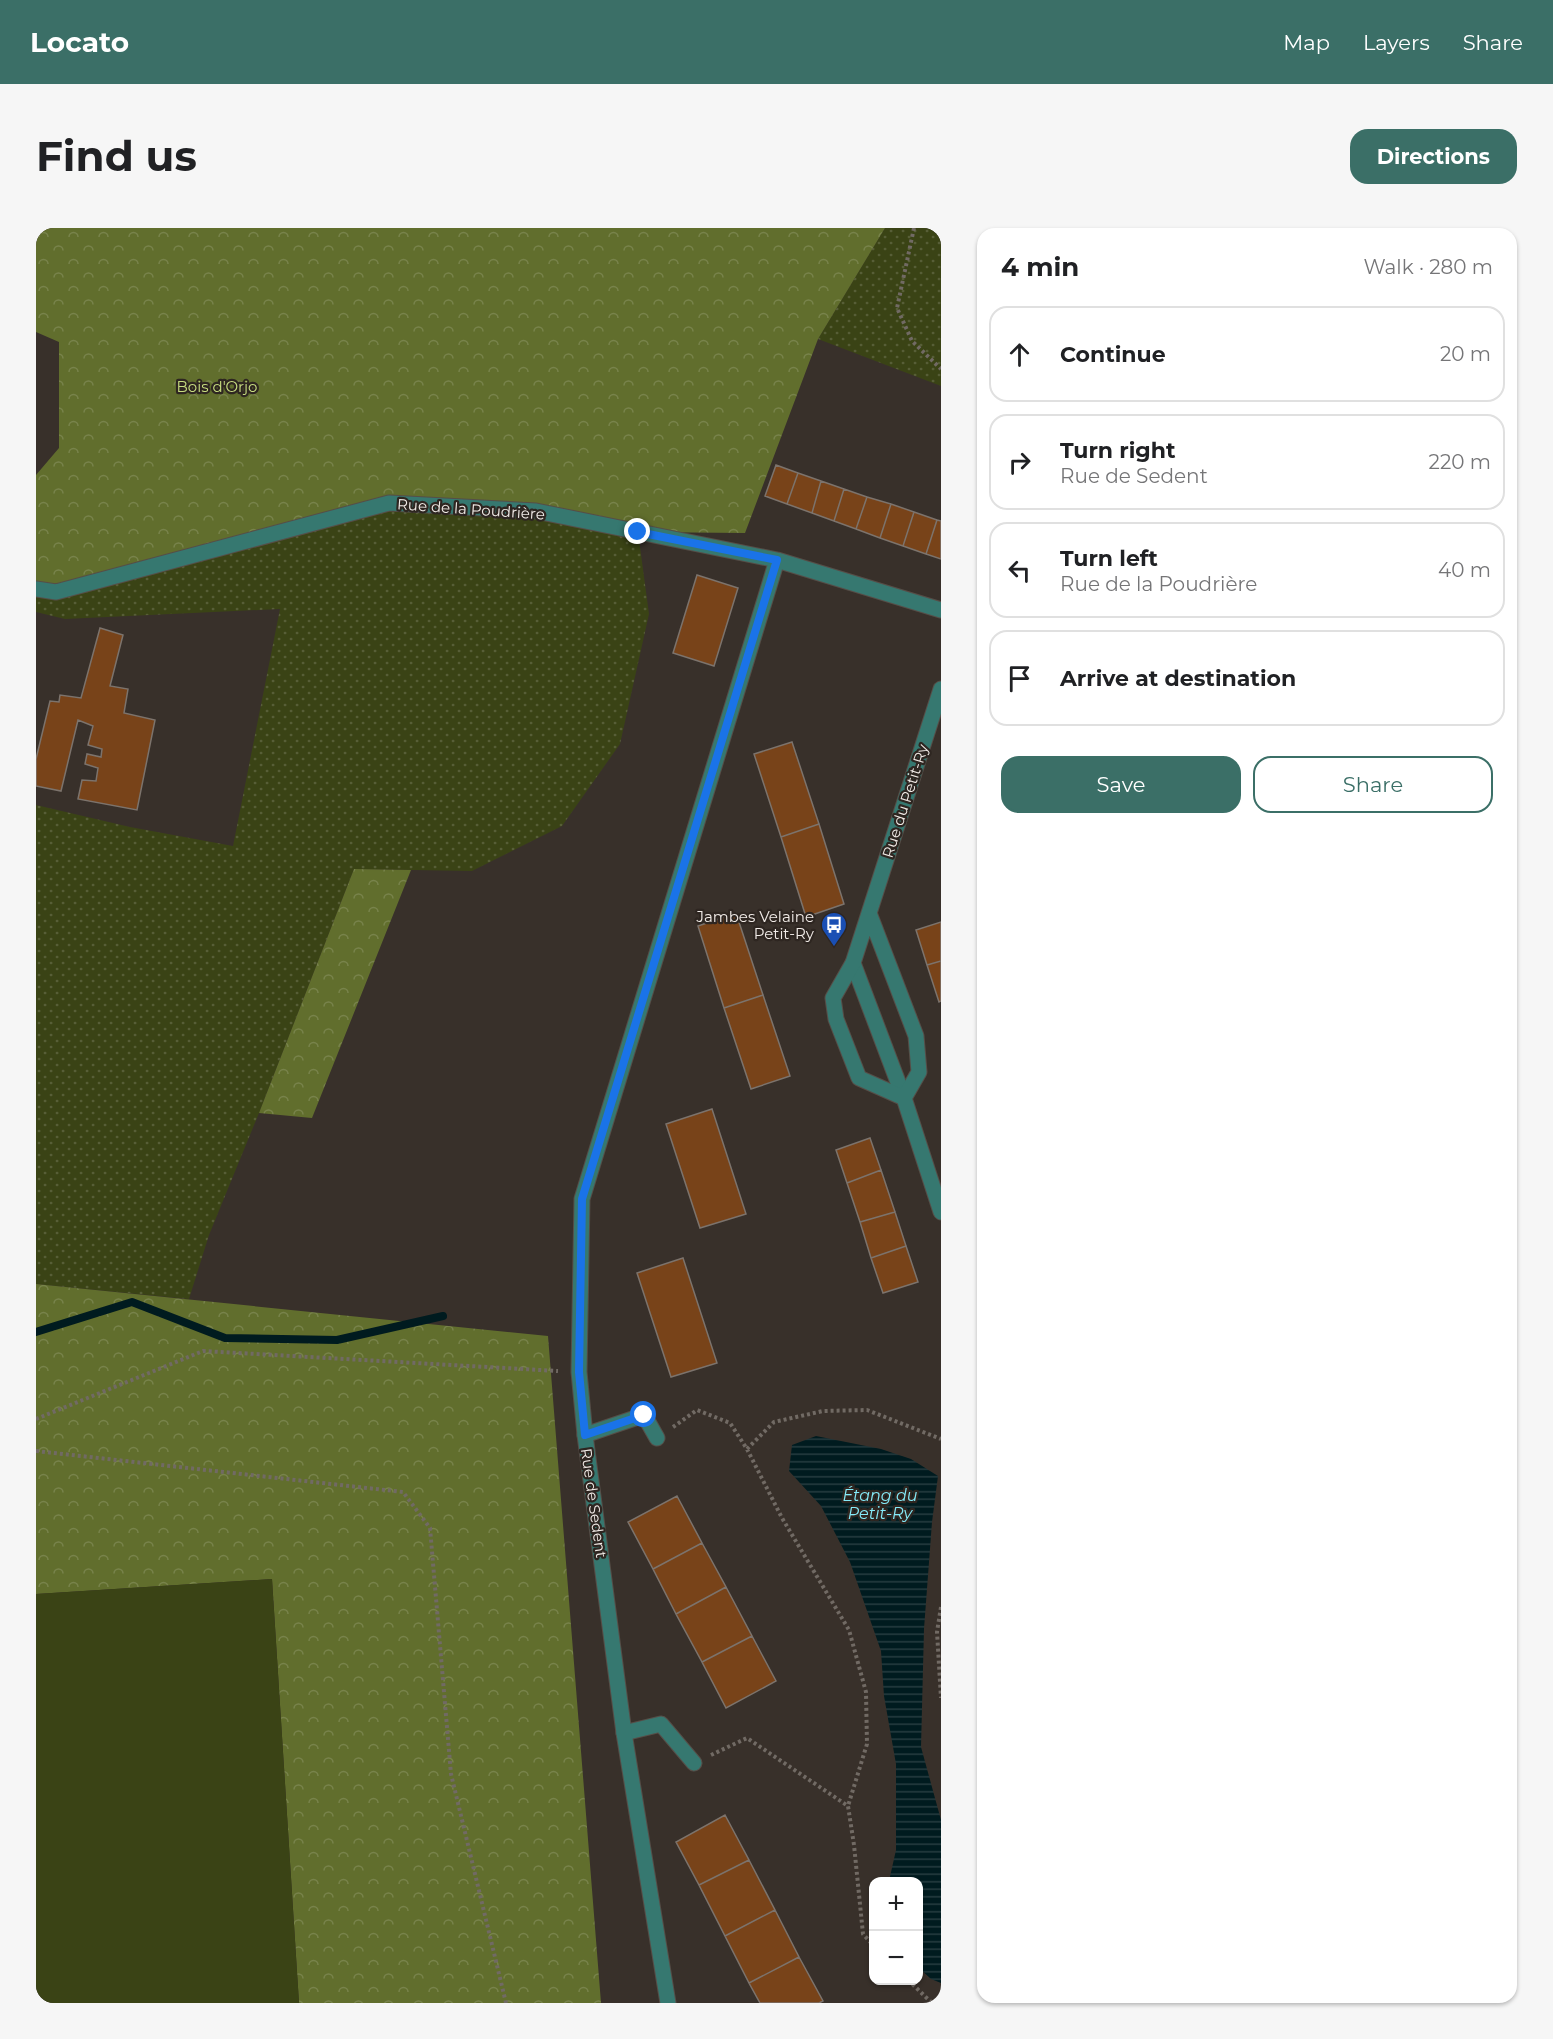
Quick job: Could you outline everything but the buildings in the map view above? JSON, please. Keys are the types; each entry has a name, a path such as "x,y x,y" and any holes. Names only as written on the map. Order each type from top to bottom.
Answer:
{"street":[{"name":"Rue de la Poudrière","path":"36,589 56,592 389,503 536,511 777,560 941,610"},
{"name":"Rue de Sedent","path":"668,2003 624,1733 585,1435 579,1372 582,1199 777,560"},
{"name":"Rue du Petit-Ry","path":"904,1098 860,1078 836,1019 833,998 853,963 941,689"},
{"path":"869,913 916,1036 919,1072 904,1098"},
{"path":"853,963 904,1098 941,1212"},
{"path":"585,1435 644,1415 657,1438"},
{"path":"624,1733 661,1724 694,1763"}],"path":[{"path":"914,228 897,308 912,341 941,369"},
{"path":"36,1419 203,1351 579,1372"},
{"path":"657,1438 698,1410 730,1423 747,1449 782,1518 849,1630 866,1692 867,1744 848,1806 863,1934 869,1941"},
{"path":"747,1449 774,1422 823,1411 867,1410 941,1439"},
{"path":"36,1451 403,1492 430,1528 451,1774 507,2003"},
{"path":"941,1607 937,1632 941,1698"},
{"path":"694,1763 747,1738 848,1806"},
{"path":"913,1985 932,2003"}],"green space":[{"name":"Bois d'Orjo","path":"36,228 885,228 818,339 745,533 638,532 535,511 389,503 36,589 36,475 59,448 59,342 36,332"},
{"path":"885,228 941,228 941,386 818,339"},
{"path":"389,503 536,511 638,532 649,614 620,744 562,826 472,871 354,869 209,1235 189,1299 36,1284 36,805 130,827 233,846 280,609 65,619 36,612 36,589"},
{"path":"354,869 411,870 312,1118 259,1113"},
{"path":"36,1284 548,1336 601,2003 299,2003 272,1579 36,1594"},
{"path":"272,1579 299,2003 36,2003 36,1594"}],"water":[{"name":"Étang du Petit-Ry","path":"816,1436 881,1449 911,1459 938,1476 924,1629 921,1747 941,1820 941,1983 931,1979 923,1972 923,1877 890,1877 896,1850 896,1764 884,1696 881,1651 850,1562 821,1506 789,1471 792,1445"}],"waterway":[{"path":"36,1332 132,1302 225,1338 337,1340 443,1316"}],"place":[{"name":"Jambes Velaine Petit-Ry","path":"834,948"}],"route":[{"path":"638,532 777,560 582,1199 579,1372 585,1435 644,1415"}]}
